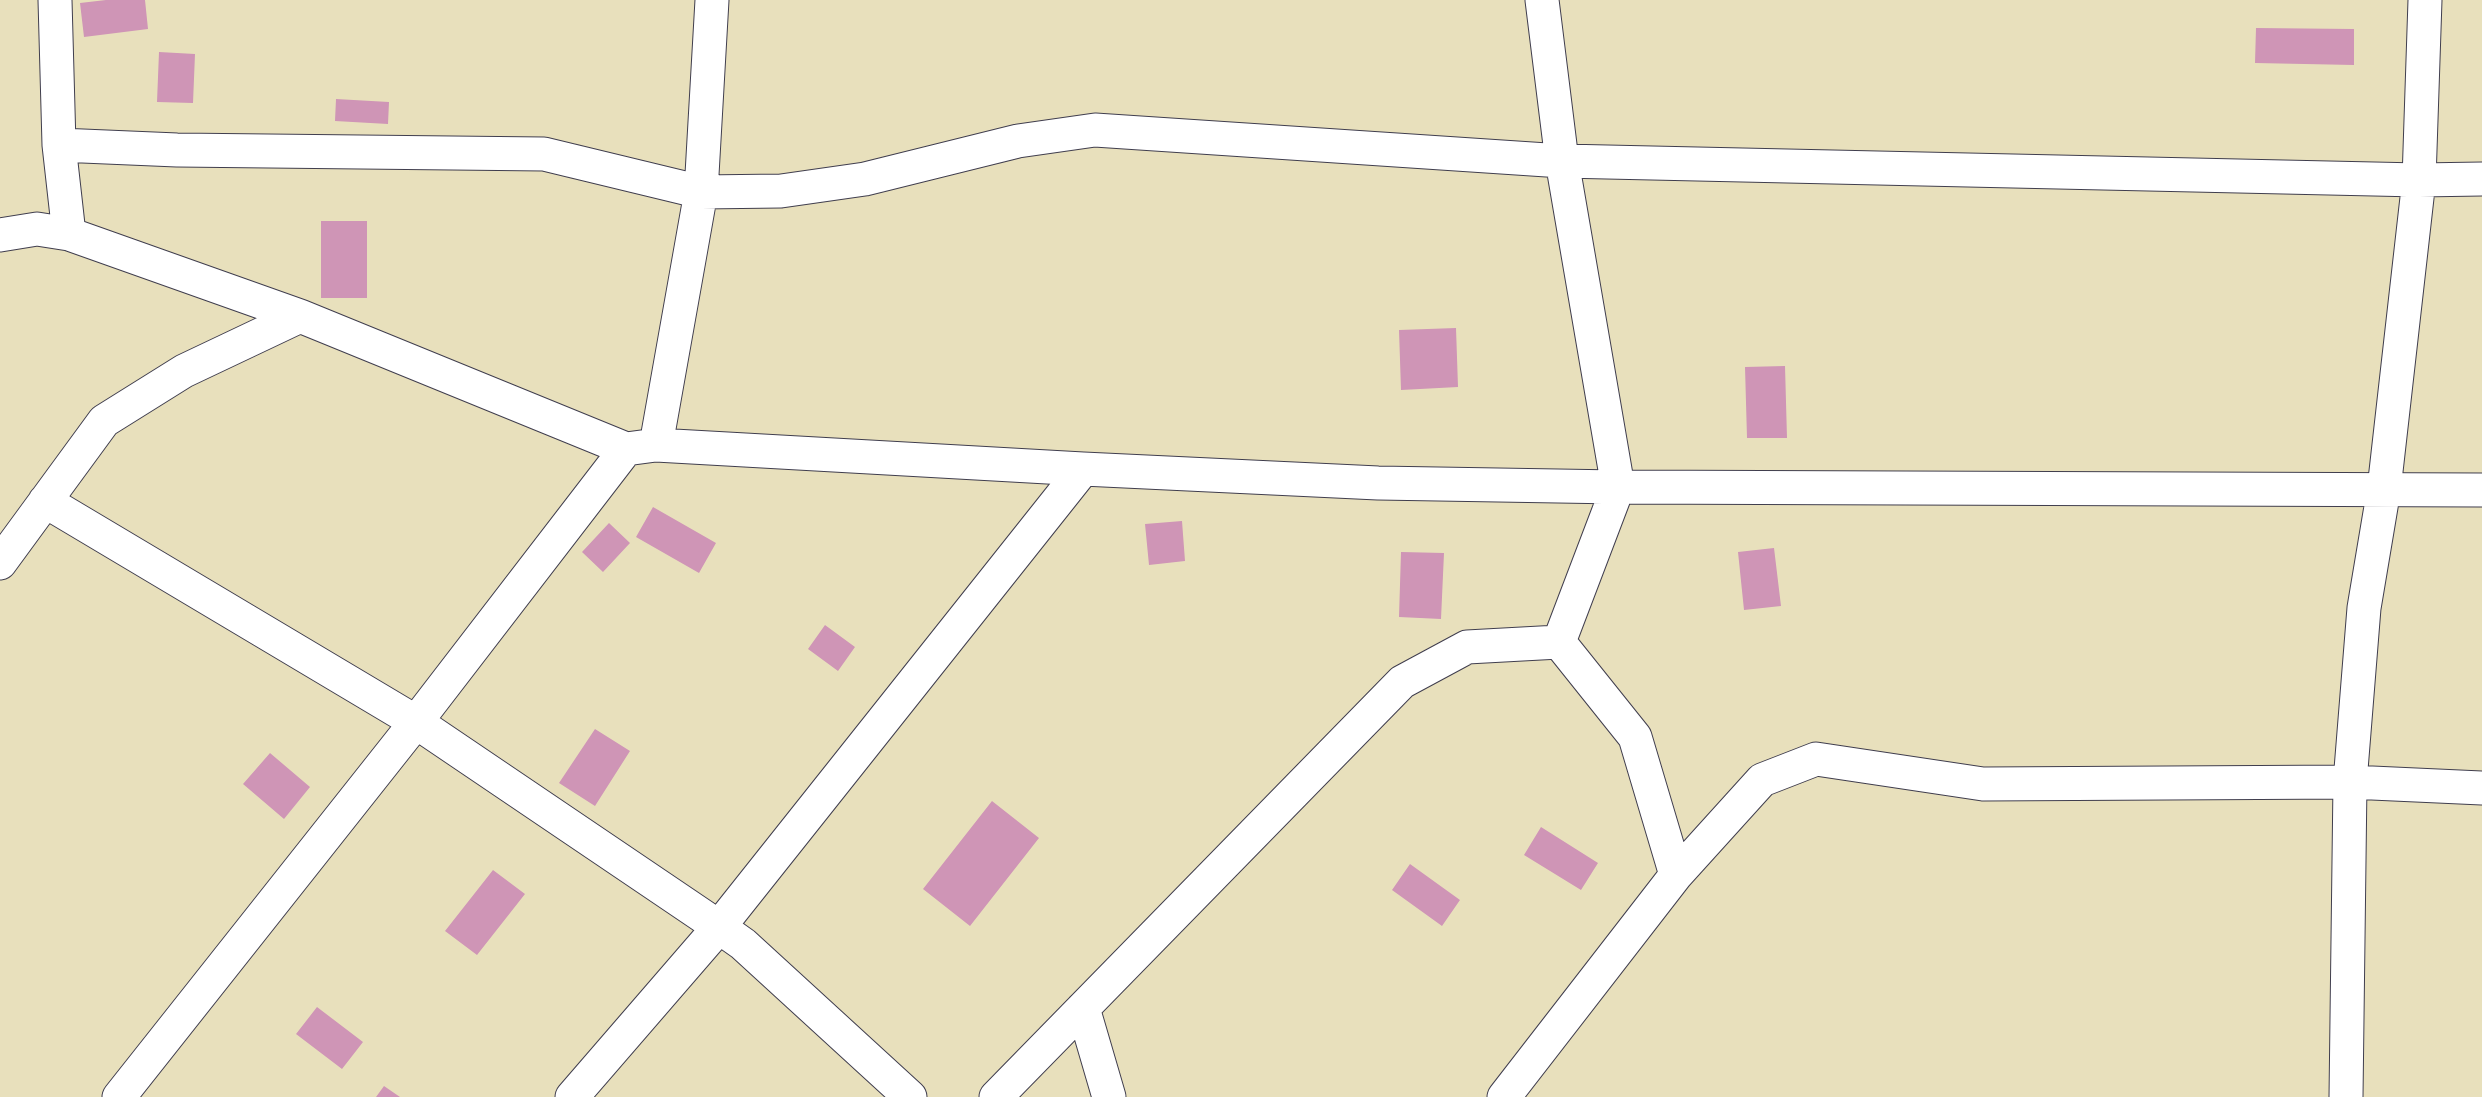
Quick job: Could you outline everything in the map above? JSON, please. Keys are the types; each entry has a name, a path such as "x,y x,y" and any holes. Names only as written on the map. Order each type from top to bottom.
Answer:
{"street":[{"path":"55,0 59,145 69,234"},
{"path":"119,1097 416,722 641,447 701,192 712,0"},
{"path":"1542,0 1562,161 1618,487 1559,642"},
{"path":"2346,1097 2350,782 2364,609 2384,489 2419,180 2425,0"},
{"path":"59,145 177,150 544,154 701,192 781,191 865,179 1018,141 1095,130 1562,161 2419,180 2482,179"},
{"path":"0,235 37,229 69,234 300,316 641,447 1378,483 1618,487 2482,490"},
{"path":"0,563 104,421 184,371 300,316"},
{"path":"572,1097 719,927 1083,469"},
{"path":"45,501 416,722 719,927 743,944 910,1097"},
{"path":"1559,642 1635,737 1676,875"},
{"path":"996,1097 1402,682 1467,648 1559,642"},
{"path":"1504,1097 1676,875 1762,780 1816,759 1983,784 2350,782 2482,788"},
{"path":"1083,1008 1110,1097"}],"building":[{"path":"145,0 148,29 84,37 80,3"},
{"path":"2256,28 2354,29 2354,65 2255,63"},
{"path":"159,52 195,54 193,103 157,102"},
{"path":"336,99 389,102 388,124 335,121"},
{"path":"321,221 367,221 367,298 321,298"},
{"path":"1456,328 1458,387 1401,390 1399,330"},
{"path":"1785,366 1787,438 1747,438 1745,367"},
{"path":"653,507 716,543 699,573 636,537"},
{"path":"1182,521 1185,561 1149,565 1145,524"},
{"path":"609,523 630,543 603,572 582,552"},
{"path":"1774,548 1781,606 1744,610 1738,552"},
{"path":"1401,552 1444,553 1441,619 1399,617"},
{"path":"825,625 855,647 838,671 808,649"},
{"path":"595,729 630,751 595,806 559,783"},
{"path":"270,753 310,787 284,819 243,784"},
{"path":"992,801 1039,838 970,926 923,889"},
{"path":"1541,827 1598,863 1581,890 1524,855"},
{"path":"1410,864 1460,900 1442,926 1392,890"},
{"path":"493,870 525,894 477,955 445,931"},
{"path":"317,1007 363,1042 342,1069 296,1034"},
{"path":"384,1086 400,1097 376,1097"}]}
